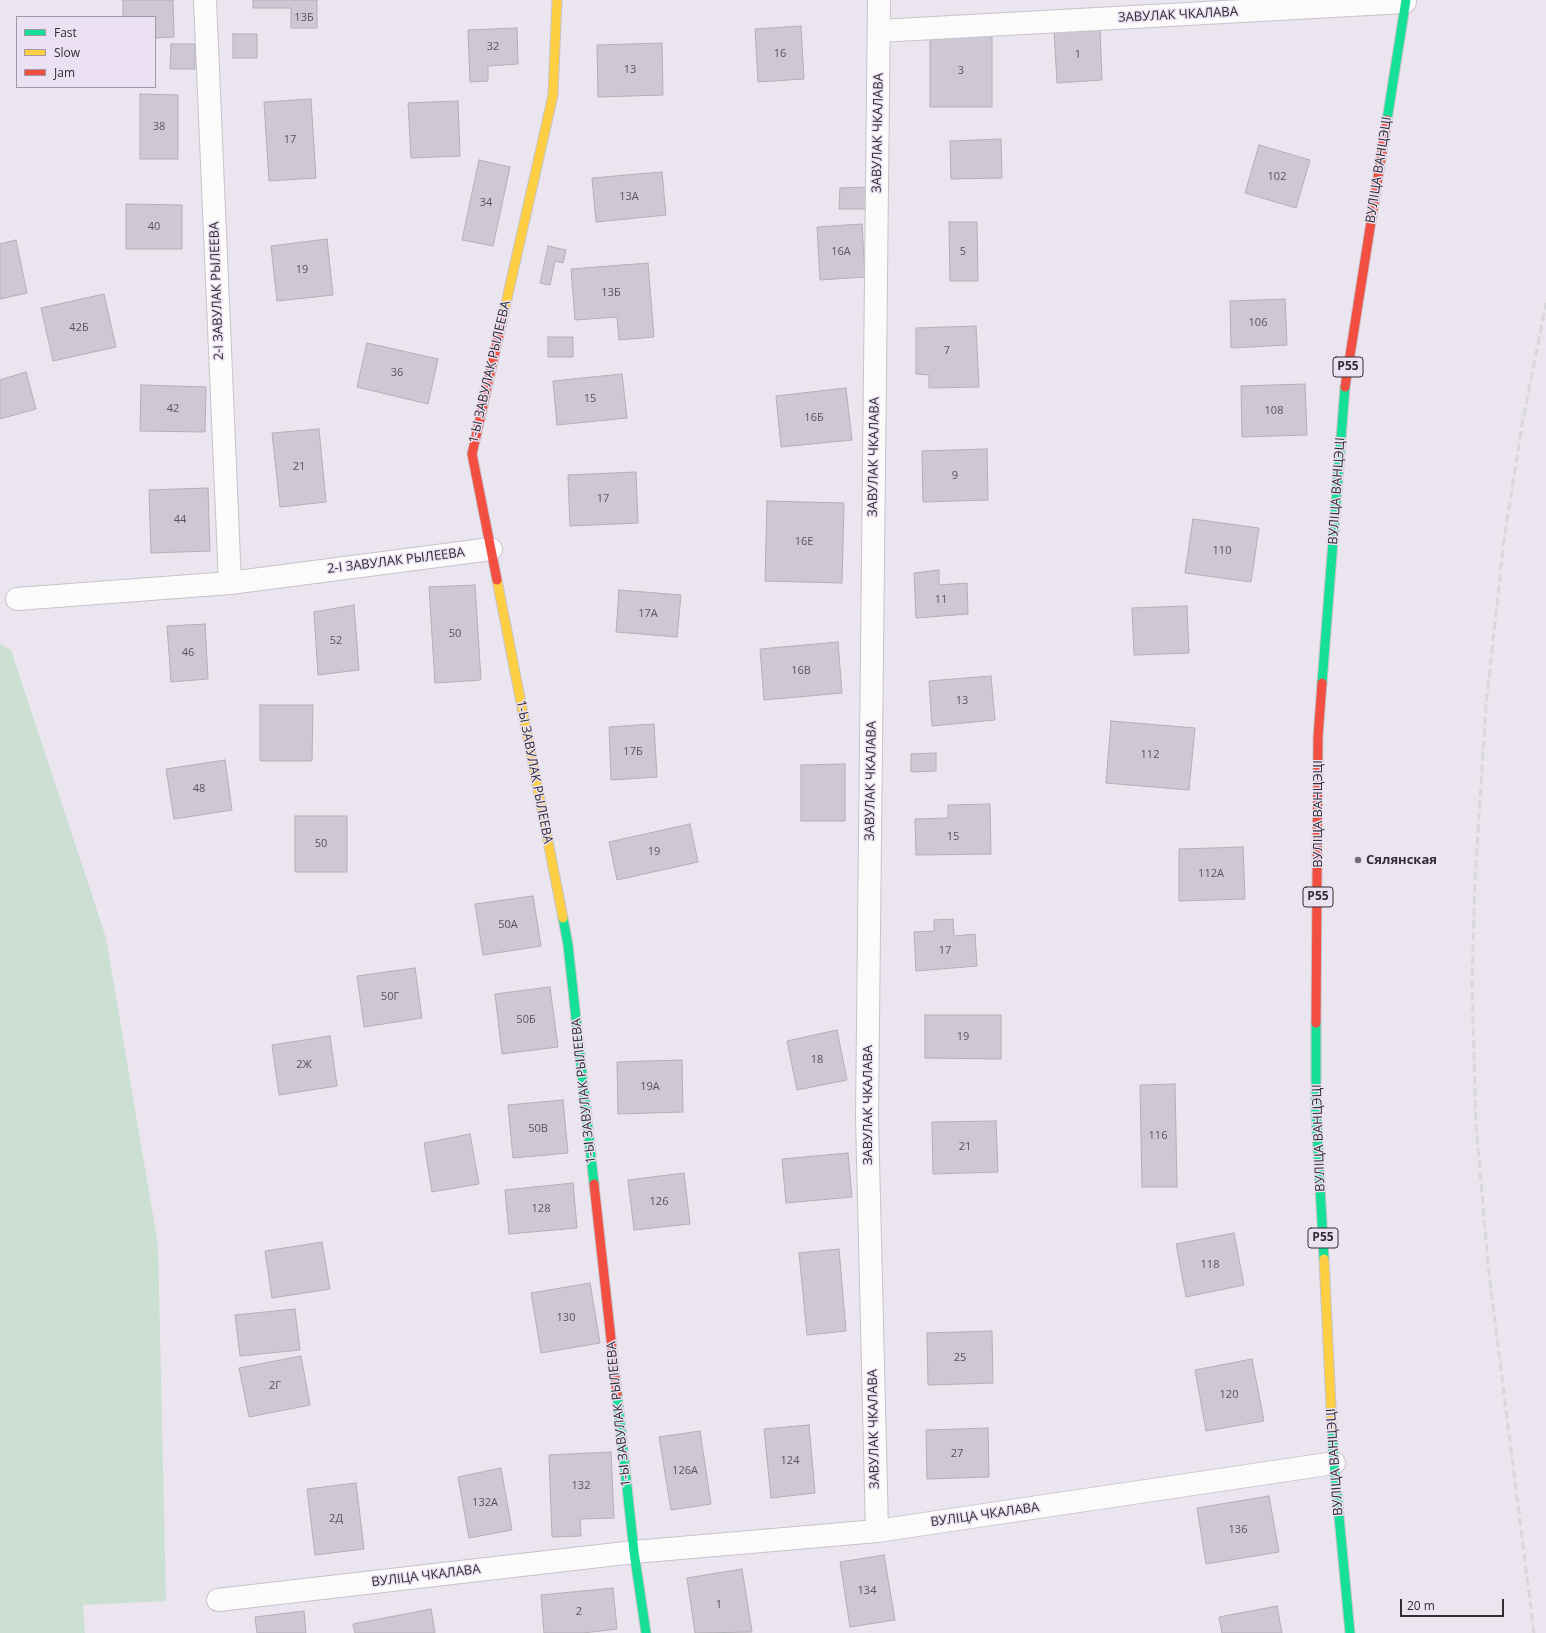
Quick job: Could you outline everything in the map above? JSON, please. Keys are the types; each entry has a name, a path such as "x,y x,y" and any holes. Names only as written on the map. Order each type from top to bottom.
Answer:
{"street":[{"name":"2-І ЗАВУЛАК РЫЛЕЕВА","path":"205,0 230,583"},
{"name":"1-Ы ЗАВУЛАК РЫЛЕЕВА","path":"557,0 553,95 472,454 568,945 634,1552"},
{"name":"ЗАВУЛАК ЧКАЛАВА","path":"877,1531 867,1117 879,0"},
{"name":"ЗАВУЛАК ЧКАЛАВА","path":"879,31 1406,1"},
{"name":"ВУЛІЦА ВАНЦЭЦІ","path":"1350,1633 1334,1463 1316,1113 1318,738 1346,379 1406,1"},
{"name":"2-І ЗАВУЛАК РЫЛЕЕВА","path":"17,599 230,583 491,549"},
{"name":"ВУЛІЦА ЧКАЛАВА","path":"218,1600 634,1552 877,1531 1334,1463"},
{"path":"634,1552 646,1633"}],"green space":[{"path":"0,644 11,650 106,938 158,1245 166,1601 83,1605 85,1633 0,1633"}],"building":[{"path":"123,0 173,0 174,37 156,38 156,16 123,16"},
{"path":"253,0 317,0 317,28 291,28 291,8 253,8"},
{"path":"801,26 804,79 758,82 755,29"},
{"path":"517,28 518,64 488,66 488,81 470,82 468,30"},
{"path":"1100,28 1102,80 1057,83 1054,30"},
{"path":"233,34 257,34 257,58 233,58"},
{"path":"930,35 992,35 992,107 930,107"},
{"path":"662,43 663,95 598,97 597,45"},
{"path":"171,44 195,44 195,69 170,69"},
{"path":"140,94 178,95 178,159 140,159"},
{"path":"311,99 316,178 269,181 264,102"},
{"path":"458,101 460,156 411,158 408,103"},
{"path":"1001,139 1002,178 951,179 950,141"},
{"path":"1259,145 1310,160 1296,208 1245,193"},
{"path":"479,160 510,167 493,246 462,240"},
{"path":"662,172 666,215 596,222 592,178"},
{"path":"871,187 871,209 839,209 840,188"},
{"path":"126,204 182,205 182,249 126,249"},
{"path":"949,222 977,222 978,281 950,281"},
{"path":"862,224 865,277 820,280 817,227"},
{"path":"327,239 333,295 277,301 271,246"},
{"path":"16,240 27,293 0,299 0,244"},
{"path":"548,246 566,250 563,263 555,261 550,285 540,283"},
{"path":"648,263 654,337 619,340 617,317 575,320 571,269"},
{"path":"104,294 116,347 53,361 41,308"},
{"path":"1285,299 1287,345 1231,348 1230,301"},
{"path":"976,326 979,387 929,388 929,375 916,374 916,328"},
{"path":"548,337 573,337 573,357 548,357"},
{"path":"367,343 438,359 428,404 357,387"},
{"path":"26,372 36,409 0,419 0,380"},
{"path":"622,374 627,418 557,425 553,381"},
{"path":"1305,384 1307,435 1242,437 1241,386"},
{"path":"141,385 206,387 205,432 140,431"},
{"path":"846,388 852,440 781,447 776,396"},
{"path":"319,429 326,502 280,507 272,433"},
{"path":"987,449 988,500 923,502 922,451"},
{"path":"636,472 638,523 570,526 568,475"},
{"path":"208,488 210,551 151,553 149,490"},
{"path":"767,501 844,503 842,583 765,581"},
{"path":"1193,519 1259,528 1251,582 1185,573"},
{"path":"939,570 939,585 967,583 968,614 916,618 914,573"},
{"path":"475,585 481,680 435,683 429,587"},
{"path":"619,590 681,595 677,637 616,632"},
{"path":"354,605 359,670 318,675 314,612"},
{"path":"1187,606 1189,653 1134,655 1132,608"},
{"path":"205,624 208,679 171,682 167,626"},
{"path":"838,642 842,693 764,700 760,649"},
{"path":"991,676 995,720 932,726 929,681"},
{"path":"260,705 313,705 312,761 260,761"},
{"path":"1111,721 1195,728 1189,790 1106,783"},
{"path":"654,724 657,777 611,780 609,727"},
{"path":"936,753 936,771 911,772 911,754"},
{"path":"225,760 232,810 174,819 166,769"},
{"path":"845,764 845,821 801,821 801,765"},
{"path":"990,804 991,854 916,855 915,819 948,818 948,805"},
{"path":"295,816 347,816 347,872 295,872"},
{"path":"690,824 698,862 617,880 609,842"},
{"path":"1243,847 1245,899 1179,901 1179,849"},
{"path":"533,896 541,946 483,955 475,904"},
{"path":"953,919 954,936 975,934 977,966 916,971 914,932 934,931 934,920"},
{"path":"415,968 422,1018 364,1027 357,976"},
{"path":"550,987 558,1047 502,1054 495,994"},
{"path":"925,1015 1001,1015 1001,1059 925,1058"},
{"path":"837,1030 847,1080 797,1090 787,1041"},
{"path":"330,1036 337,1086 279,1095 272,1045"},
{"path":"682,1060 683,1112 618,1114 617,1062"},
{"path":"1175,1084 1177,1187 1142,1187 1140,1085"},
{"path":"563,1100 568,1153 513,1158 508,1105"},
{"path":"996,1121 998,1172 933,1174 932,1122"},
{"path":"470,1134 479,1184 432,1192 424,1143"},
{"path":"848,1153 852,1197 786,1203 782,1159"},
{"path":"684,1173 690,1224 634,1230 628,1180"},
{"path":"573,1183 577,1228 509,1234 505,1190"},
{"path":"1234,1233 1244,1285 1186,1297 1176,1244"},
{"path":"322,1242 330,1289 272,1298 265,1251"},
{"path":"839,1249 846,1331 807,1335 799,1253"},
{"path":"590,1283 600,1343 541,1353 531,1293"},
{"path":"295,1309 300,1350 240,1356 235,1315"},
{"path":"992,1331 993,1383 928,1385 927,1333"},
{"path":"301,1356 310,1405 249,1417 239,1368"},
{"path":"1252,1359 1264,1421 1206,1431 1195,1370"},
{"path":"809,1425 815,1493 771,1498 764,1429"},
{"path":"988,1428 989,1477 927,1479 926,1430"},
{"path":"700,1431 711,1504 671,1510 659,1437"},
{"path":"611,1452 614,1518 580,1519 581,1536 552,1537 549,1455"},
{"path":"501,1468 512,1530 469,1538 458,1477"},
{"path":"356,1483 364,1549 315,1555 307,1489"},
{"path":"1269,1496 1279,1552 1206,1564 1197,1508"},
{"path":"884,1555 895,1620 850,1627 840,1562"},
{"path":"742,1569 752,1632 695,1633 687,1578"},
{"path":"613,1588 617,1629 583,1633 544,1633 541,1595"},
{"path":"1277,1606 1282,1633 1222,1633 1219,1617"},
{"path":"431,1609 435,1633 355,1633 353,1624"},
{"path":"304,1611 306,1633 257,1633 255,1617"}],"railway":[{"path":"1534,1633 1489,1274 1476,1125 1472,984 1475,880 1486,706 1504,539 1522,425 1546,303"}],"traffic: fast":[{"path":"1387,120 1406,0"},
{"path":"1322,683 1345,387"},
{"path":"563,918 568,945 594,1184"},
{"path":"1316,1023 1316,1113 1324,1259"},
{"path":"617,1394 634,1552 646,1633"},
{"path":"1332,1427 1350,1633"}],"traffic: slow":[{"path":"502,321 553,95 557,0"},
{"path":"497,580 563,918"},
{"path":"1324,1259 1332,1427"}],"traffic: jam":[{"path":"1345,387 1387,120"},
{"path":"497,580 472,454 502,321"},
{"path":"1316,1023 1318,737 1322,683"},
{"path":"594,1184 617,1394"}],"place":[{"name":"Сялянская","path":"1358,860"}]}
